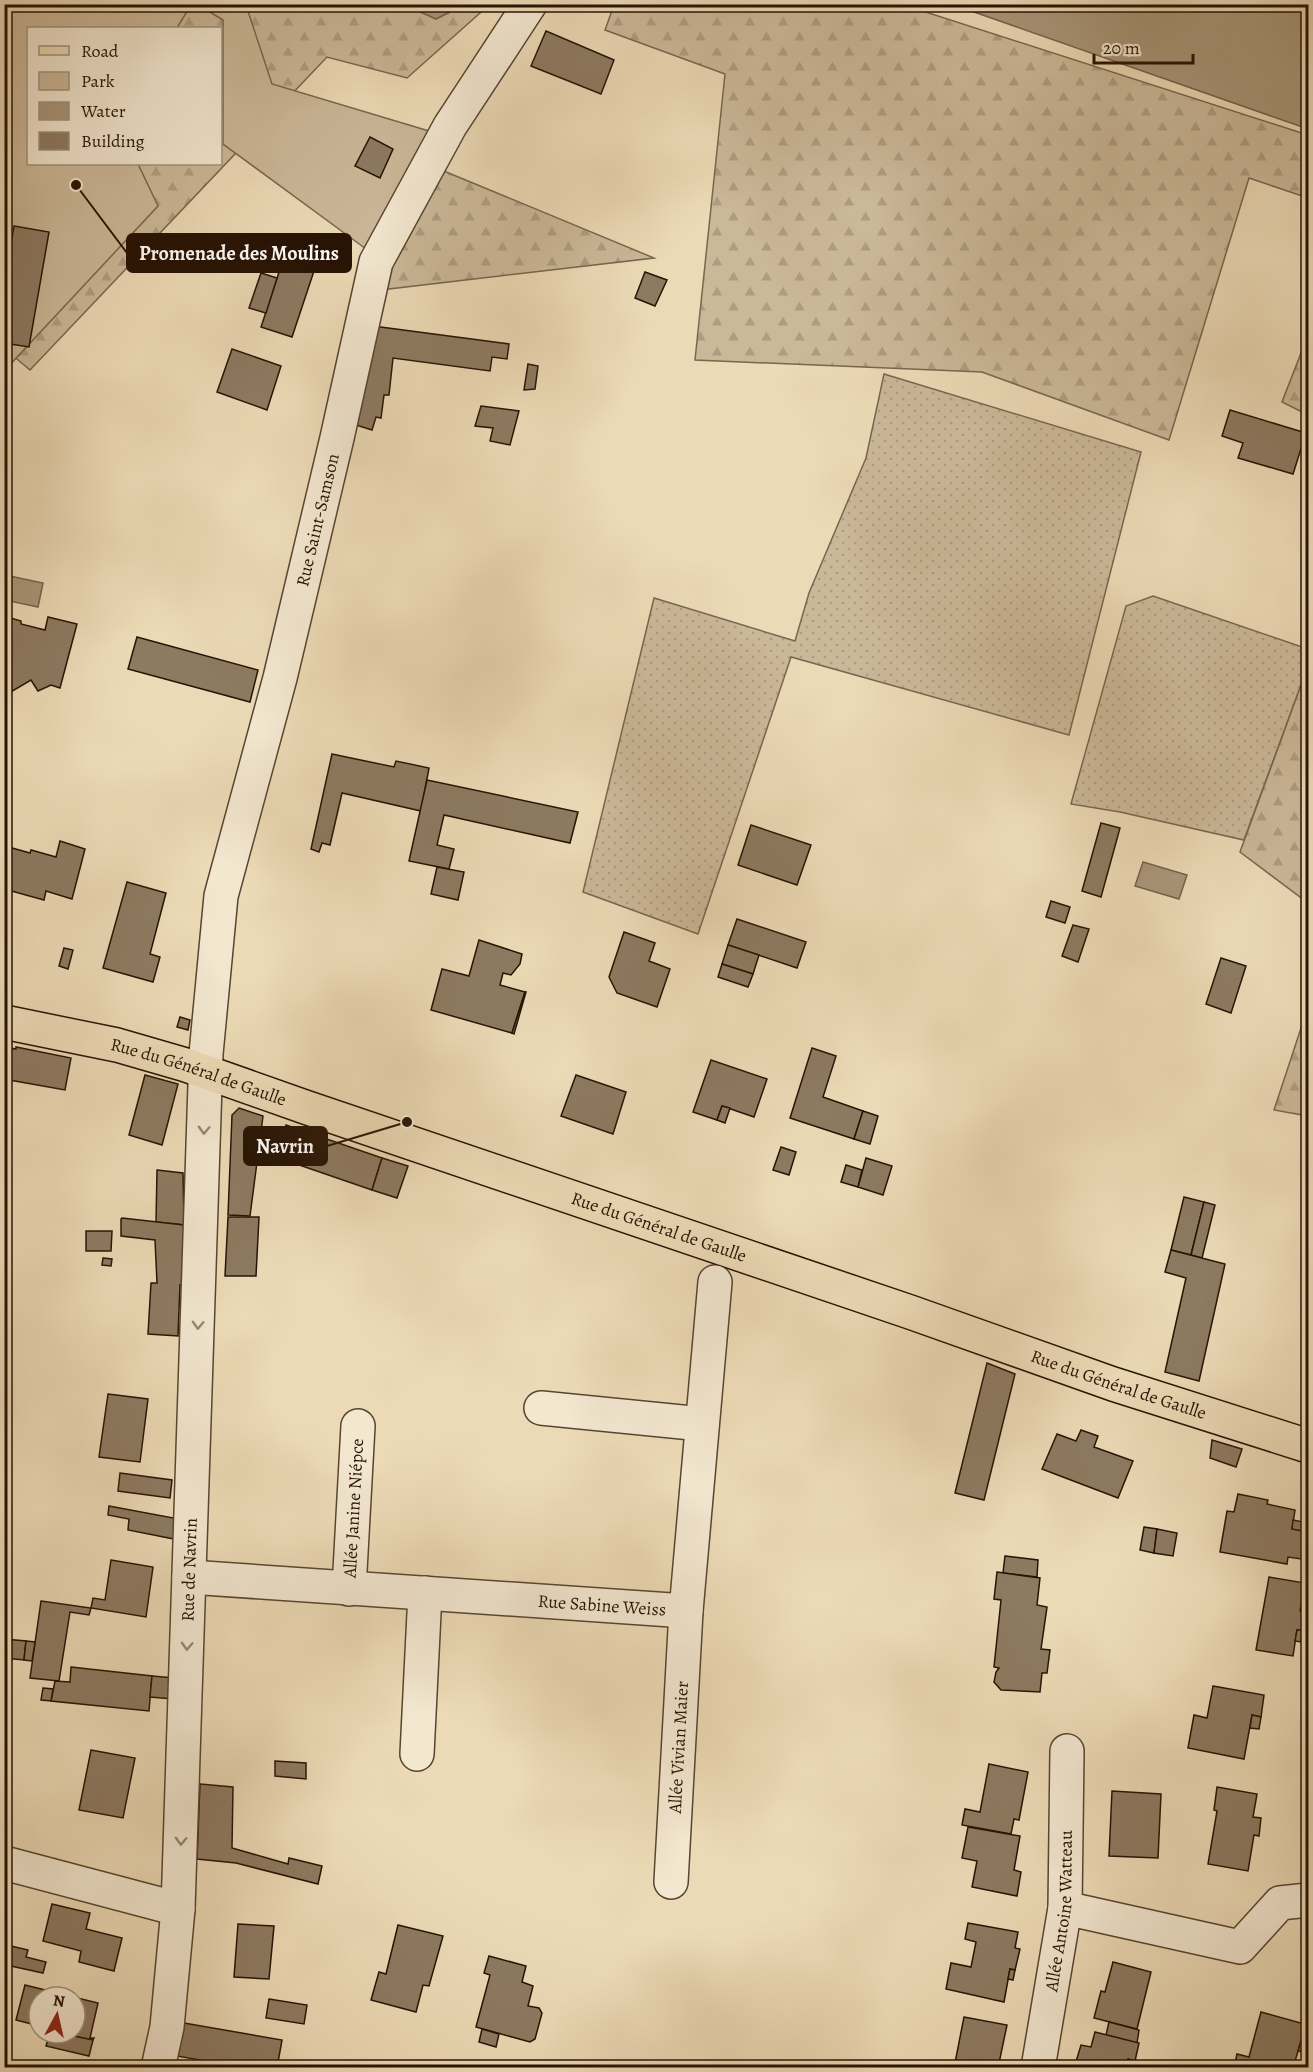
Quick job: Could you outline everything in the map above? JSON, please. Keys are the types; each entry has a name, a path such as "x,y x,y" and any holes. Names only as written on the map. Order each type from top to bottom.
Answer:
{"main road":[{"name":"Rue du Général de Gaulle","path":"4,1022 117,1045 206,1072 899,1308 1113,1384 1308,1446"}],"street":[{"name":"Rue Saint-Samson","path":"206,1072 221,896 282,666 338,438 376,262 450,126 530,4"},
{"name":"Rue de Navrin","path":"158,2067 167,2027 178,1910 206,1072"},
{"name":"Rue Sabine Weiss","path":"189,1577 686,1611 715,1282"},
{"path":"541,1408 702,1424"},
{"name":"Allée Janine Niépce","path":"349,1589 358,1426"},
{"path":"417,1754 425,1593"},
{"name":"Allée Vivian Maier","path":"671,1882 686,1611"},
{"name":"Allée Antoine Watteau","path":"1038,2067 1065,1908 1067,1751"},
{"path":"4,1863 178,1910"},
{"path":"1065,1908 1240,1947 1280,1903 1308,1900"}],"green space":[{"path":"404,4 436,19 464,5 489,5 407,78 327,57 30,370 5,349 5,5"},
{"path":"5,5 191,5 178,27 27,27 27,165 138,165 158,206 5,370"},
{"path":"198,5 246,5 272,84 429,131 366,249 223,144 223,20"},
{"path":"614,5 904,5 1308,135 1308,198 1249,178 1169,440 982,372 695,360 725,74 605,30"},
{"path":"439,169 654,258 380,290"},
{"path":"1308,335 1308,415 1282,402"},
{"path":"884,374 1141,452 1069,735 791,657 698,934 583,892 654,598 795,641 809,593 866,458"},
{"path":"1153,596 1308,649 1308,666 1244,840 1120,812 1071,804 1126,606"},
{"path":"1308,666 1308,903 1240,852"},
{"path":"1308,1007 1308,1116 1274,1110"}],"water":[{"path":"404,5 464,5 436,19"},
{"path":"954,5 1308,5 1308,129"},
{"path":"5,575 43,583 38,607 5,600"},
{"path":"1143,862 1187,875 1179,899 1135,886"}],"building":[{"path":"546,31 614,60 601,94 531,66"},
{"path":"370,137 393,149 380,178 355,166"},
{"path":"14,226 49,232 29,347 4,343 4,285"},
{"path":"239,236 286,251 279,273 232,256"},
{"path":"303,244 321,250 292,337 261,327 286,251 299,255"},
{"path":"645,272 667,280 655,306 635,298"},
{"path":"261,273 277,278 266,313 249,308"},
{"path":"373,326 509,344 507,359 492,357 490,371 393,358 389,395 384,395 381,418 376,417 372,430 356,425"},
{"path":"232,349 281,366 267,410 217,392"},
{"path":"528,364 538,366 535,389 524,390"},
{"path":"481,406 519,411 510,445 490,441 493,428 475,426"},
{"path":"1230,410 1306,433 1293,474 1238,458 1243,443 1222,436"},
{"path":"4,616 21,621 21,624 45,630 48,617 77,624 60,688 51,685 38,691 31,680 4,696"},
{"path":"137,637 258,670 250,702 128,669"},
{"path":"332,754 394,767 396,761 429,768 421,811 342,793 330,845 322,843 319,852 311,849"},
{"path":"427,780 578,812 570,843 444,815 437,845 454,849 449,869 409,861"},
{"path":"1101,823 1120,828 1101,897 1082,891"},
{"path":"751,825 811,845 797,885 738,865"},
{"path":"60,841 85,849 72,899 46,891 44,900 4,889 5,846 56,857"},
{"path":"437,867 464,872 458,900 431,894"},
{"path":"127,882 166,893 150,954 160,957 153,982 103,968"},
{"path":"1051,901 1070,907 1065,923 1046,917"},
{"path":"737,919 806,942 797,968 728,945"},
{"path":"1073,925 1089,929 1078,962 1062,956"},
{"path":"624,932 655,943 649,961 670,969 657,1007 617,993 609,977"},
{"path":"479,940 522,954 520,964 511,975 503,973 500,985 525,992 512,1033 431,1010 442,969 469,976"},
{"path":"728,945 759,955 753,974 722,964"},
{"path":"64,948 73,950 68,969 59,966"},
{"path":"1221,958 1246,966 1231,1013 1206,1004"},
{"path":"722,964 753,974 748,987 718,977"},
{"path":"526,992 514,1034 512,1033"},
{"path":"180,1017 190,1020 188,1030 177,1027"},
{"path":"4,1047 16,1049 16,1047 71,1058 65,1090 4,1079"},
{"path":"812,1048 836,1056 823,1097 863,1111 854,1139 790,1118"},
{"path":"711,1060 767,1079 754,1117 722,1106 717,1120 693,1112"},
{"path":"145,1075 178,1084 162,1145 129,1135"},
{"path":"576,1075 626,1092 613,1134 561,1116"},
{"path":"722,1106 730,1108 725,1123 717,1120"},
{"path":"239,1108 263,1116 250,1216 228,1215 232,1115"},
{"path":"863,1111 878,1116 870,1144 854,1139"},
{"path":"286,1125 382,1158 372,1190 276,1157"},
{"path":"781,1147 796,1152 789,1175 773,1170"},
{"path":"382,1158 408,1166 397,1198 372,1190"},
{"path":"866,1158 892,1166 883,1195 858,1187"},
{"path":"846,1165 862,1170 858,1187 841,1182"},
{"path":"157,1170 183,1173 184,1225 156,1222"},
{"path":"1184,1197 1204,1202 1191,1255 1171,1250"},
{"path":"1204,1202 1215,1205 1202,1258 1191,1255"},
{"path":"228,1217 259,1217 256,1276 225,1276"},
{"path":"122,1218 184,1225 186,1286 180,1285 178,1336 148,1334 151,1283 157,1283 155,1240 121,1236"},
{"path":"86,1231 112,1231 111,1251 86,1251"},
{"path":"1171,1250 1225,1264 1199,1381 1165,1372 1186,1278 1165,1272"},
{"path":"103,1258 112,1259 111,1266 102,1265"},
{"path":"4,1308 10,1310 4,1330"},
{"path":"987,1363 1015,1374 984,1500 955,1493"},
{"path":"108,1394 148,1399 140,1462 99,1457"},
{"path":"1081,1430 1098,1436 1094,1447 1133,1461 1118,1498 1042,1469 1057,1434 1076,1441"},
{"path":"1212,1440 1242,1449 1236,1467 1210,1458"},
{"path":"120,1473 172,1480 170,1498 118,1491"},
{"path":"1238,1494 1268,1500 1267,1504 1295,1510 1292,1529 1308,1532 1308,1560 1288,1557 1287,1564 1220,1552 1227,1511 1234,1512"},
{"path":"109,1506 179,1519 179,1540 128,1530 129,1519 108,1515"},
{"path":"1293,1520 1308,1523 1308,1532 1292,1529"},
{"path":"1144,1527 1157,1529 1154,1553 1140,1550"},
{"path":"1157,1529 1177,1533 1173,1556 1154,1553"},
{"path":"1005,1556 1038,1560 1037,1577 1003,1573"},
{"path":"111,1560 153,1567 146,1617 91,1608 93,1598 105,1600"},
{"path":"997,1572 1040,1578 1037,1605 1047,1607 1041,1649 1050,1650 1047,1673 1042,1673 1040,1692 1001,1690 994,1682 999,1668 994,1667 1001,1600 994,1599"},
{"path":"1269,1577 1305,1583 1300,1611 1306,1612 1303,1630 1297,1630 1293,1656 1256,1650"},
{"path":"41,1601 91,1608 89,1615 70,1612 59,1681 30,1678"},
{"path":"1297,1630 1303,1630 1301,1642 1295,1641"},
{"path":"4,1639 26,1641 24,1660 4,1658"},
{"path":"26,1641 35,1642 32,1661 24,1660"},
{"path":"71,1667 152,1676 149,1711 51,1701 55,1681 70,1682"},
{"path":"152,1676 174,1678 173,1699 150,1697"},
{"path":"1213,1686 1264,1695 1261,1717 1252,1715 1244,1759 1188,1748 1194,1715 1207,1718"},
{"path":"43,1688 53,1689 51,1701 41,1700"},
{"path":"1252,1715 1261,1717 1259,1729 1250,1728"},
{"path":"91,1750 135,1758 123,1818 79,1810"},
{"path":"275,1761 306,1763 306,1779 275,1776"},
{"path":"989,1764 1028,1772 1019,1820 1014,1819 1011,1834 962,1825 965,1809 980,1812"},
{"path":"200,1784 233,1787 232,1848 288,1864 289,1858 322,1866 318,1884 236,1863 197,1859"},
{"path":"1217,1787 1257,1794 1253,1817 1261,1818 1259,1836 1254,1835 1248,1871 1208,1864 1217,1811 1214,1810"},
{"path":"1112,1791 1161,1794 1158,1858 1109,1856"},
{"path":"968,1827 1020,1836 1014,1870 1021,1872 1017,1896 972,1887 977,1861 962,1858"},
{"path":"52,1904 90,1913 86,1929 122,1938 114,1971 79,1962 81,1951 43,1941"},
{"path":"968,1923 1018,1932 1015,1948 1020,1949 1015,1970 1010,1969 1004,2002 946,1989 951,1963 971,1967 976,1942 965,1939"},
{"path":"238,1924 274,1926 269,1979 234,1977"},
{"path":"398,1925 443,1936 429,1986 423,1985 416,2012 371,2000 379,1972 386,1974"},
{"path":"11,1946 28,1950 26,1957 46,1962 43,1973 6,1965"},
{"path":"489,1956 526,1966 522,1982 533,1986 528,2006 539,2008 542,2013 535,2039 530,2042 476,2027 490,1975 484,1973"},
{"path":"1113,1962 1151,1972 1137,2029 1094,2018 1101,1991 1105,1992"},
{"path":"1010,1969 1015,1970 1013,1980 1008,1979"},
{"path":"25,1985 27,1985 27,2023 16,2020"},
{"path":"269,1999 307,2005 304,2024 266,2018"},
{"path":"87,2000 98,2003 90,2038 94,2038 93,2040 87,2039"},
{"path":"1261,2012 1308,2025 1305,2043 1301,2041 1293,2068 1234,2068 1237,2054 1249,2057"},
{"path":"964,2017 1007,2025 998,2068 954,2068"},
{"path":"1109,2022 1139,2030 1137,2043 1106,2035"},
{"path":"184,2023 282,2040 277,2068 244,2068 177,2056"},
{"path":"482,2029 499,2034 496,2047 479,2042"},
{"path":"1095,2032 1139,2043 1135,2061 1128,2059 1125,2068 1079,2068 1075,2065 1081,2045 1091,2047"},
{"path":"87,2039 93,2040 89,2056 46,2046 87,2045"},
{"path":"1301,2041 1305,2043 1303,2052 1298,2051"}],"place":[{"name":"Promenade des Moulins","path":"76,185"},
{"name":"Navrin","path":"407,1122"}]}
